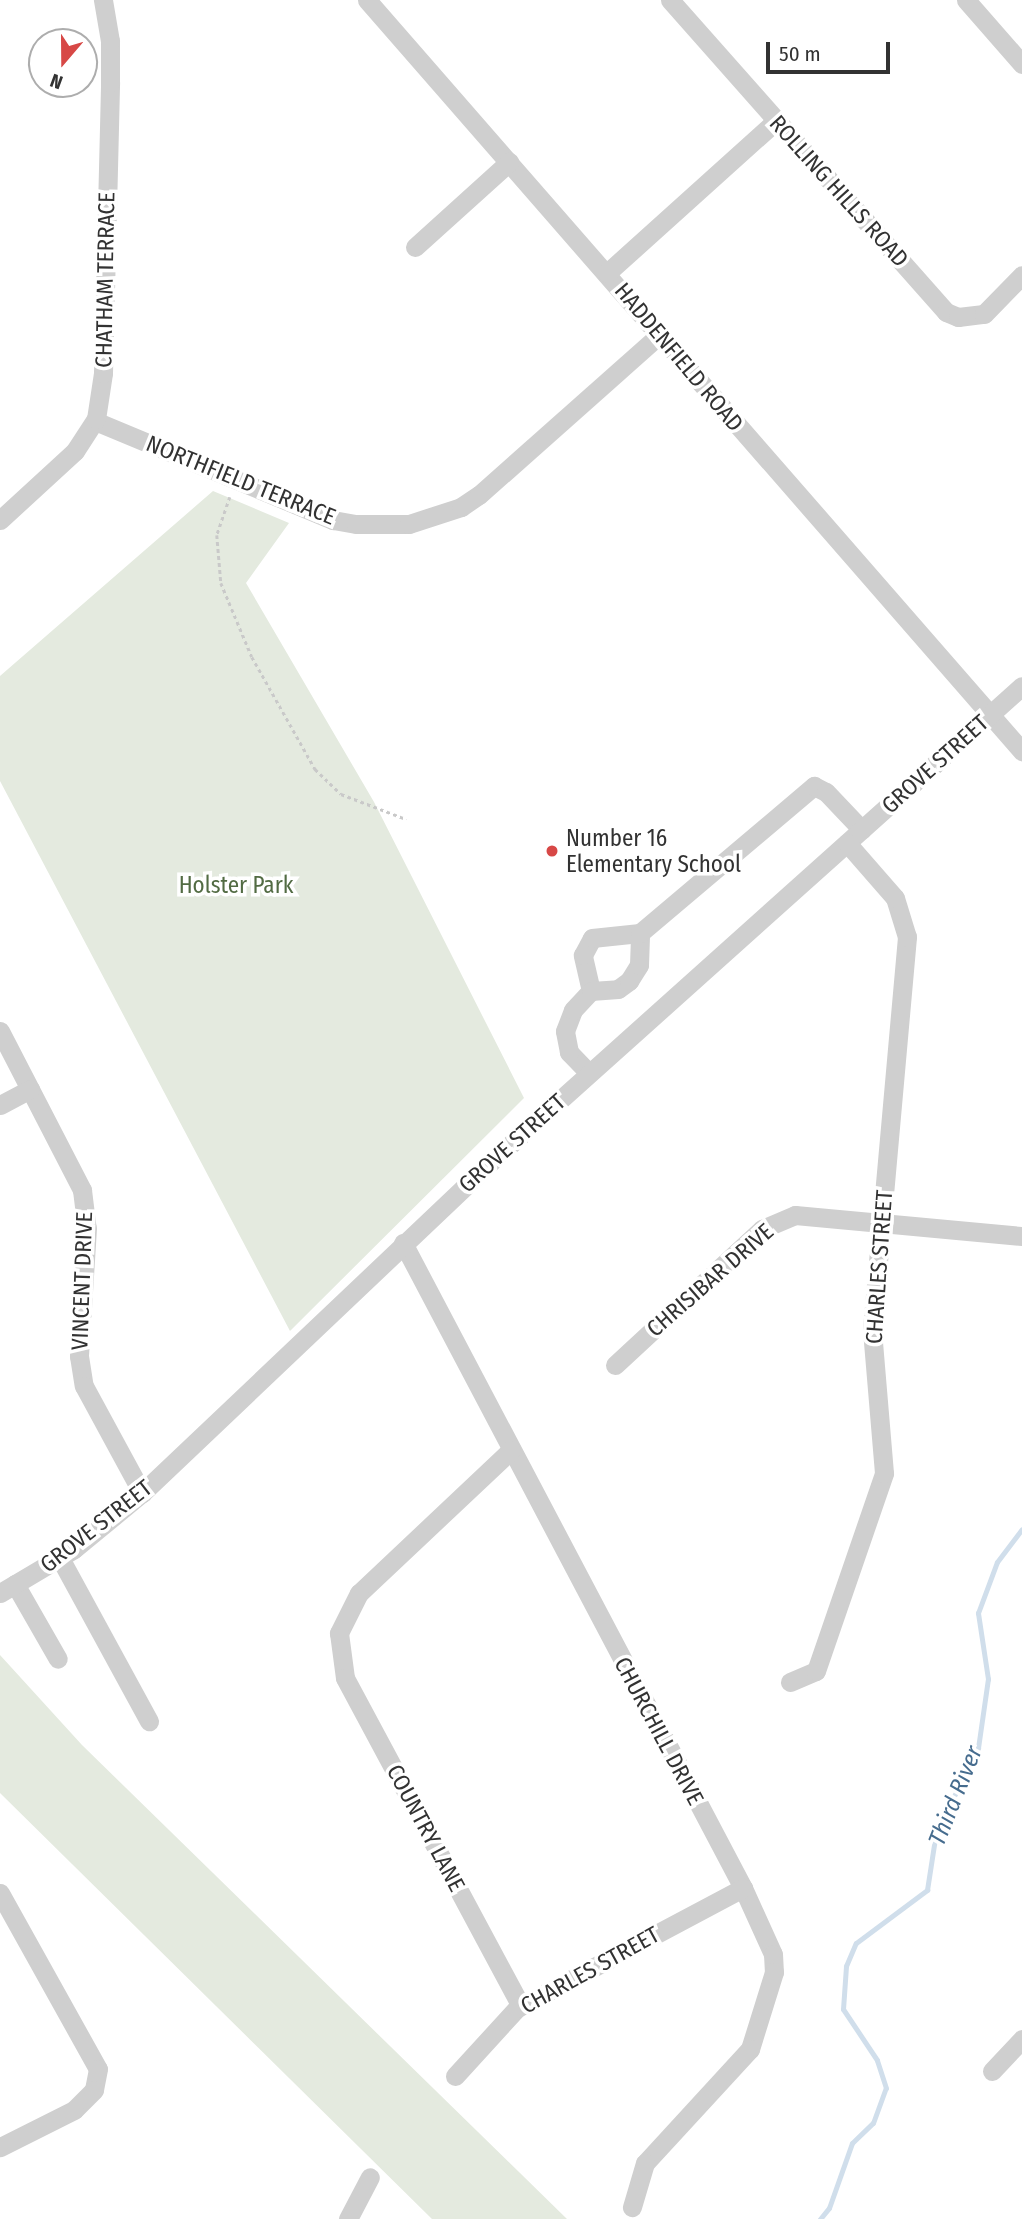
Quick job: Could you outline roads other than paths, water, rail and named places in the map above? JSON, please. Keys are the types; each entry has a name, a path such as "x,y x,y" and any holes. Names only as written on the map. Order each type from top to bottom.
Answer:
{"street":[{"name":"CHATHAM TERRACE","path":"0,520 75,451 95,421 103,373 110,82 110,41 103,0"},
{"name":"HADDENFIELD ROAD","path":"367,0 1022,751"},
{"name":"ROLLING HILLS ROAD","path":"670,0 946,312 958,317 984,314 1022,275"},
{"path":"965,0 1022,64"},
{"path":"607,273 776,121"},
{"path":"415,247 509,162"},
{"name":"NORTHFIELD TERRACE","path":"95,421 321,515 356,524 409,524 435,516 479,495 659,335"},
{"name":"GROVE STREET","path":"8,1589 60,1558 142,1493 403,1243 1022,686"},
{"name":"CHARLES STREET","path":"640,933 814,786 825,792 895,898 907,937 882,1221 873,1363 884,1473 816,1671 790,1682"},
{"path":"589,1073 569,1052 565,1031 573,1010 591,990 618,989 629,981 639,965 640,933 592,938 583,955 591,990"},
{"name":"VINCENT DRIVE","path":"0,1031 72,1168 86,1207 79,1356 84,1386 142,1493"},
{"path":"0,1105 30,1089"},
{"name":"CHRISIBAR DRIVE","path":"615,1365 772,1223 808,1214 1022,1236"},
{"name":"CHURCHILL DRIVE","path":"403,1243 743,1888 774,1954 774,1972 764,2010 741,2061 689,2111 645,2164 632,2207"},
{"name":"COUNTRY LANE","path":"511,1450 359,1593 344,1619 340,1648 345,1678 521,2006"},
{"path":"60,1558 149,1721"},
{"path":"8,1589 58,1659"},
{"name":"CHARLES STREET","path":"455,2076 521,2006 743,1888"},
{"path":"0,1893 94,2056 98,2077 94,2090 74,2109 0,2147"},
{"path":"992,2071 1022,2039"},
{"path":"348,2219 370,2176"}],"waterway":[{"name":"Third River","path":"820,2219 829,2208 852,2143 873,2123 886,2088 877,2060 843,2009 846,1966 856,1943 927,1890 936,1832 978,1748 988,1679 978,1613 997,1562 1022,1529"}],"place":[{"name":"Number 16 Elementary School","path":"552,851"}],"park label":[{"name":"Holster Park","path":"236,885"}]}
